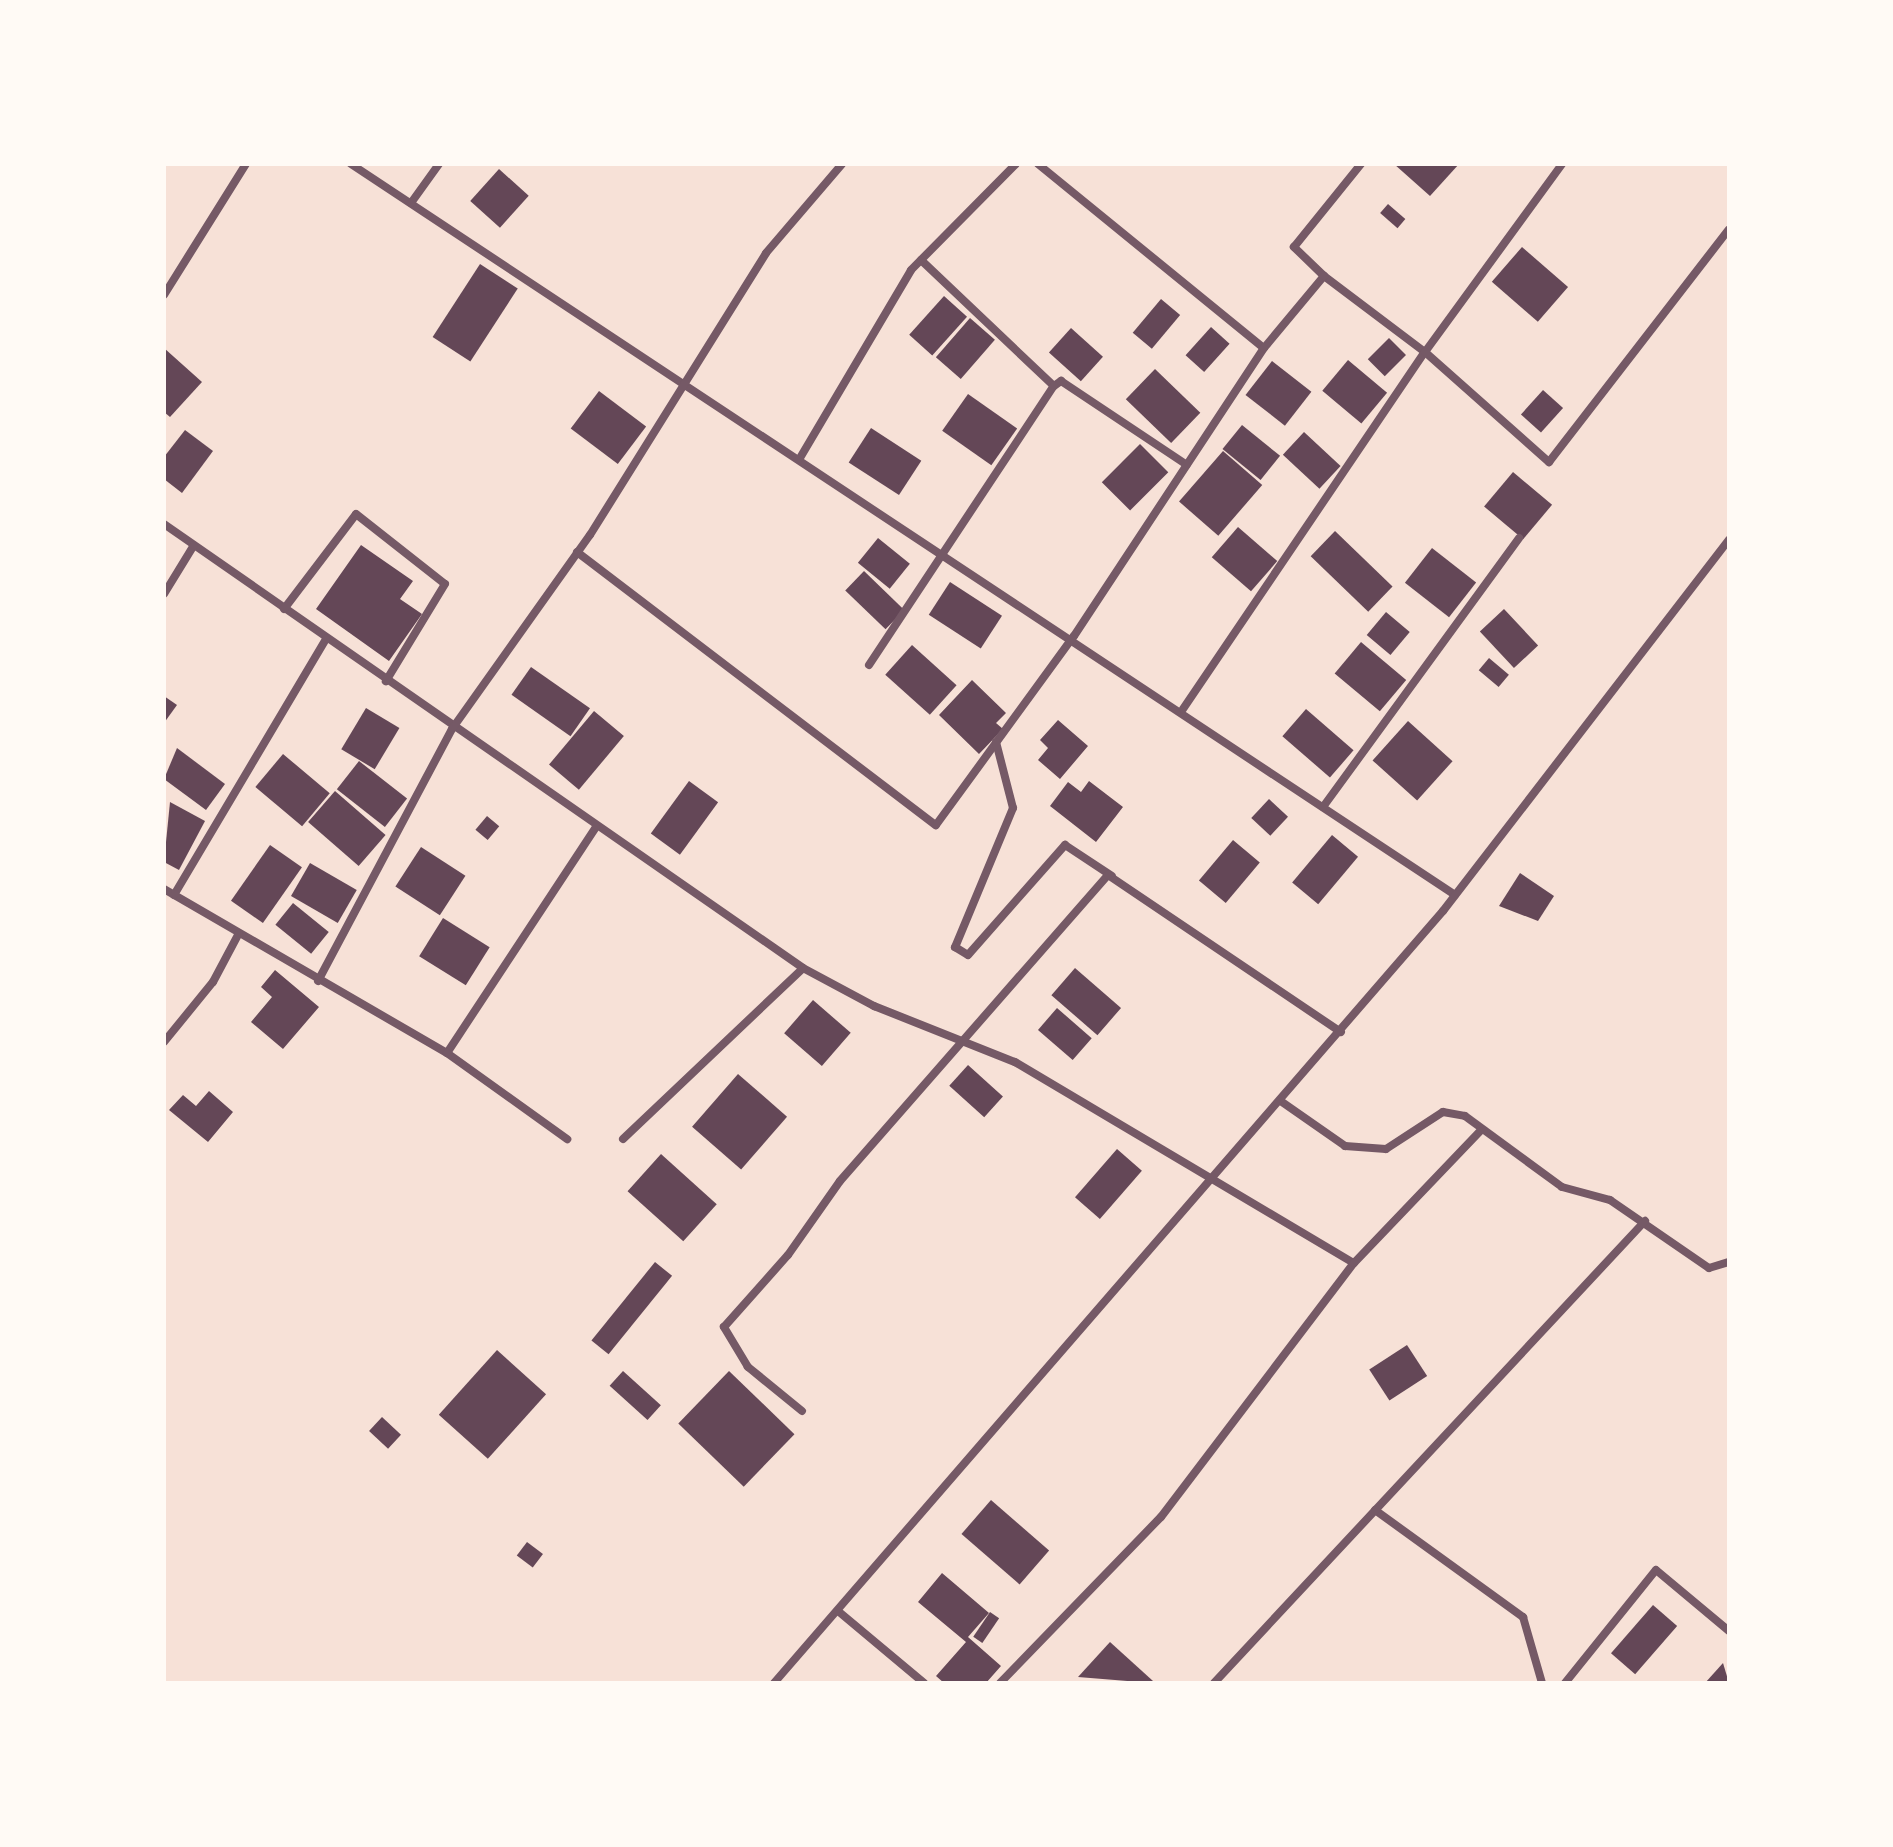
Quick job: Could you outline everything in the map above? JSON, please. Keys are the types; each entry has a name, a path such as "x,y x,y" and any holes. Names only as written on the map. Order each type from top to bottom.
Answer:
{"street":[{"path":"164,295 246,164"},
{"path":"351,164 1074,636 1455,895"},
{"path":"411,203 439,164"},
{"path":"318,981 452,729 577,552 766,253 842,164"},
{"path":"800,458 921,260 1016,164"},
{"path":"1038,164 1264,348"},
{"path":"1361,164 1294,247 1324,276 1425,352 1549,462 1729,229"},
{"path":"1183,709 1425,352 1562,164"},
{"path":"921,260 1054,386"},
{"path":"577,552 936,825 1074,636 1264,348 1324,276"},
{"path":"869,665 948,554 1054,386 1061,381 1187,465"},
{"path":"284,609 356,514 445,584 386,681"},
{"path":"164,524 452,729 803,968 959,1040 1015,1062 1354,1263"},
{"path":"1323,807 1519,538"},
{"path":"774,1683 1217,1180 1341,1032 1455,895 1729,539"},
{"path":"164,594 194,545"},
{"path":"174,895 326,639"},
{"path":"996,742 1013,808 955,947 968,955 1065,845 1341,1032"},
{"path":"447,1053 596,827"},
{"path":"802,1411 748,1367 724,1327 959,1040 1083,899 1112,876"},
{"path":"164,889 447,1053 567,1139"},
{"path":"164,1042 213,982 239,933"},
{"path":"623,1139 803,968"},
{"path":"1282,1102 1345,1146 1386,1149 1443,1112 1465,1116 1480,1131 1562,1187 1610,1200 1645,1221 1709,1268 1729,1262"},
{"path":"1000,1683 1161,1517 1354,1263 1480,1131"},
{"path":"1214,1683 1645,1221"},
{"path":"1375,1510 1523,1617 1542,1683"},
{"path":"1565,1683 1656,1570 1729,1631"},
{"path":"838,1611 924,1683"}],"building":[{"path":"1394,164 1459,164 1430,196"},
{"path":"499,169 529,196 500,228 470,201"},
{"path":"1388,204 1405,219 1397,228 1380,213"},
{"path":"1522,247 1568,287 1538,322 1492,282"},
{"path":"480,264 518,289 470,361 433,337"},
{"path":"944,296 967,317 932,355 909,335"},
{"path":"1161,299 1180,315 1152,349 1133,333"},
{"path":"970,318 995,340 961,379 936,357"},
{"path":"1211,327 1230,344 1204,372 1186,355"},
{"path":"1071,328 1103,357 1081,381 1049,353"},
{"path":"1389,338 1406,355 1385,376 1368,359"},
{"path":"164,348 202,382 170,417 164,412"},
{"path":"1348,360 1387,393 1361,423 1322,391"},
{"path":"1272,361 1311,392 1285,426 1246,395"},
{"path":"1155,369 1200,413 1171,443 1126,399"},
{"path":"1543,390 1563,408 1541,433 1521,415"},
{"path":"599,391 646,427 618,464 571,429"},
{"path":"968,394 1017,428 991,465 942,431"},
{"path":"1242,425 1280,456 1261,480 1222,449"},
{"path":"871,428 921,461 899,495 849,462"},
{"path":"185,430 213,451 182,493 164,479 164,457"},
{"path":"1304,432 1341,466 1319,489 1283,455"},
{"path":"1140,444 1168,472 1130,510 1102,482"},
{"path":"1223,451 1262,485 1218,536 1179,502"},
{"path":"1513,472 1552,505 1523,539 1484,506"},
{"path":"1238,527 1277,561 1251,591 1212,557"},
{"path":"1335,531 1393,587 1368,612 1311,556"},
{"path":"878,538 910,564 890,589 858,563"},
{"path":"361,545 413,581 400,599 422,614 389,661 316,609"},
{"path":"1432,548 1476,582 1449,617 1405,583"},
{"path":"864,571 904,610 886,629 845,590"},
{"path":"950,582 1002,616 981,648 929,615"},
{"path":"1504,609 1538,646 1514,668 1480,632"},
{"path":"1386,612 1410,632 1390,655 1367,635"},
{"path":"1361,642 1406,680 1380,711 1335,673"},
{"path":"912,645 957,685 930,715 885,675"},
{"path":"1489,658 1509,675 1499,687 1479,670"},
{"path":"531,667 590,708 570,736 511,695"},
{"path":"972,680 1006,713 996,723 1003,729 979,754 939,715"},
{"path":"164,696 177,705 164,723"},
{"path":"366,708 399,728 375,769 341,749"},
{"path":"1306,709 1354,750 1330,778 1282,736"},
{"path":"594,711 624,736 579,790 549,765"},
{"path":"1058,720 1088,746 1060,779 1038,760 1048,748 1040,740"},
{"path":"1408,721 1453,761 1417,801 1373,760"},
{"path":"177,748 225,784 206,810 164,779"},
{"path":"283,754 330,793 302,826 255,787"},
{"path":"359,761 407,799 385,827 337,789"},
{"path":"689,781 718,802 680,855 651,834"},
{"path":"1089,781 1123,807 1096,842 1050,806 1068,782 1081,792"},
{"path":"335,791 386,835 359,866 308,822"},
{"path":"1269,799 1288,817 1270,836 1251,818"},
{"path":"170,802 205,821 179,870 164,862"},
{"path":"487,816 499,826 488,840 475,830"},
{"path":"1332,835 1358,857 1318,904 1292,882"},
{"path":"1233,840 1260,862 1226,903 1199,881"},
{"path":"270,845 302,867 263,923 231,901"},
{"path":"421,847 465,876 440,915 395,886"},
{"path":"310,863 357,890 338,923 291,896"},
{"path":"1520,873 1554,896 1538,921 1499,906"},
{"path":"293,903 329,932 311,954 275,925"},
{"path":"443,918 490,947 466,985 419,956"},
{"path":"1075,968 1121,1008 1097,1035 1051,995"},
{"path":"275,970 319,1007 283,1049 251,1022 272,997 261,987"},
{"path":"813,1000 851,1033 822,1066 784,1033"},
{"path":"1057,1008 1092,1038 1073,1060 1038,1030"},
{"path":"968,1065 1003,1096 984,1117 949,1086"},
{"path":"738,1074 787,1117 741,1169 692,1127"},
{"path":"209,1091 233,1112 208,1142 169,1110 183,1095 196,1106"},
{"path":"1117,1149 1142,1171 1100,1219 1075,1197"},
{"path":"661,1154 717,1204 683,1241 628,1191"},
{"path":"655,1262 672,1276 609,1354 591,1340"},
{"path":"1407,1345 1427,1376 1389,1401 1369,1370"},
{"path":"497,1350 546,1394 488,1459 439,1415"},
{"path":"623,1371 661,1405 648,1420 610,1386"},
{"path":"729,1371 794,1434 744,1487 678,1424"},
{"path":"382,1417 401,1435 388,1449 369,1431"},
{"path":"991,1500 1049,1551 1020,1584 961,1534"},
{"path":"527,1542 543,1554 533,1568 517,1556"},
{"path":"942,1573 989,1613 968,1637 1001,1666 986,1683 944,1683 936,1676 966,1642 918,1602"},
{"path":"1653,1605 1677,1626 1635,1674 1611,1653"},
{"path":"990,1612 999,1618 982,1643 973,1637"},
{"path":"1110,1642 1153,1681 1152,1683 1078,1677"},
{"path":"1723,1663 1729,1683 1705,1683"}]}
